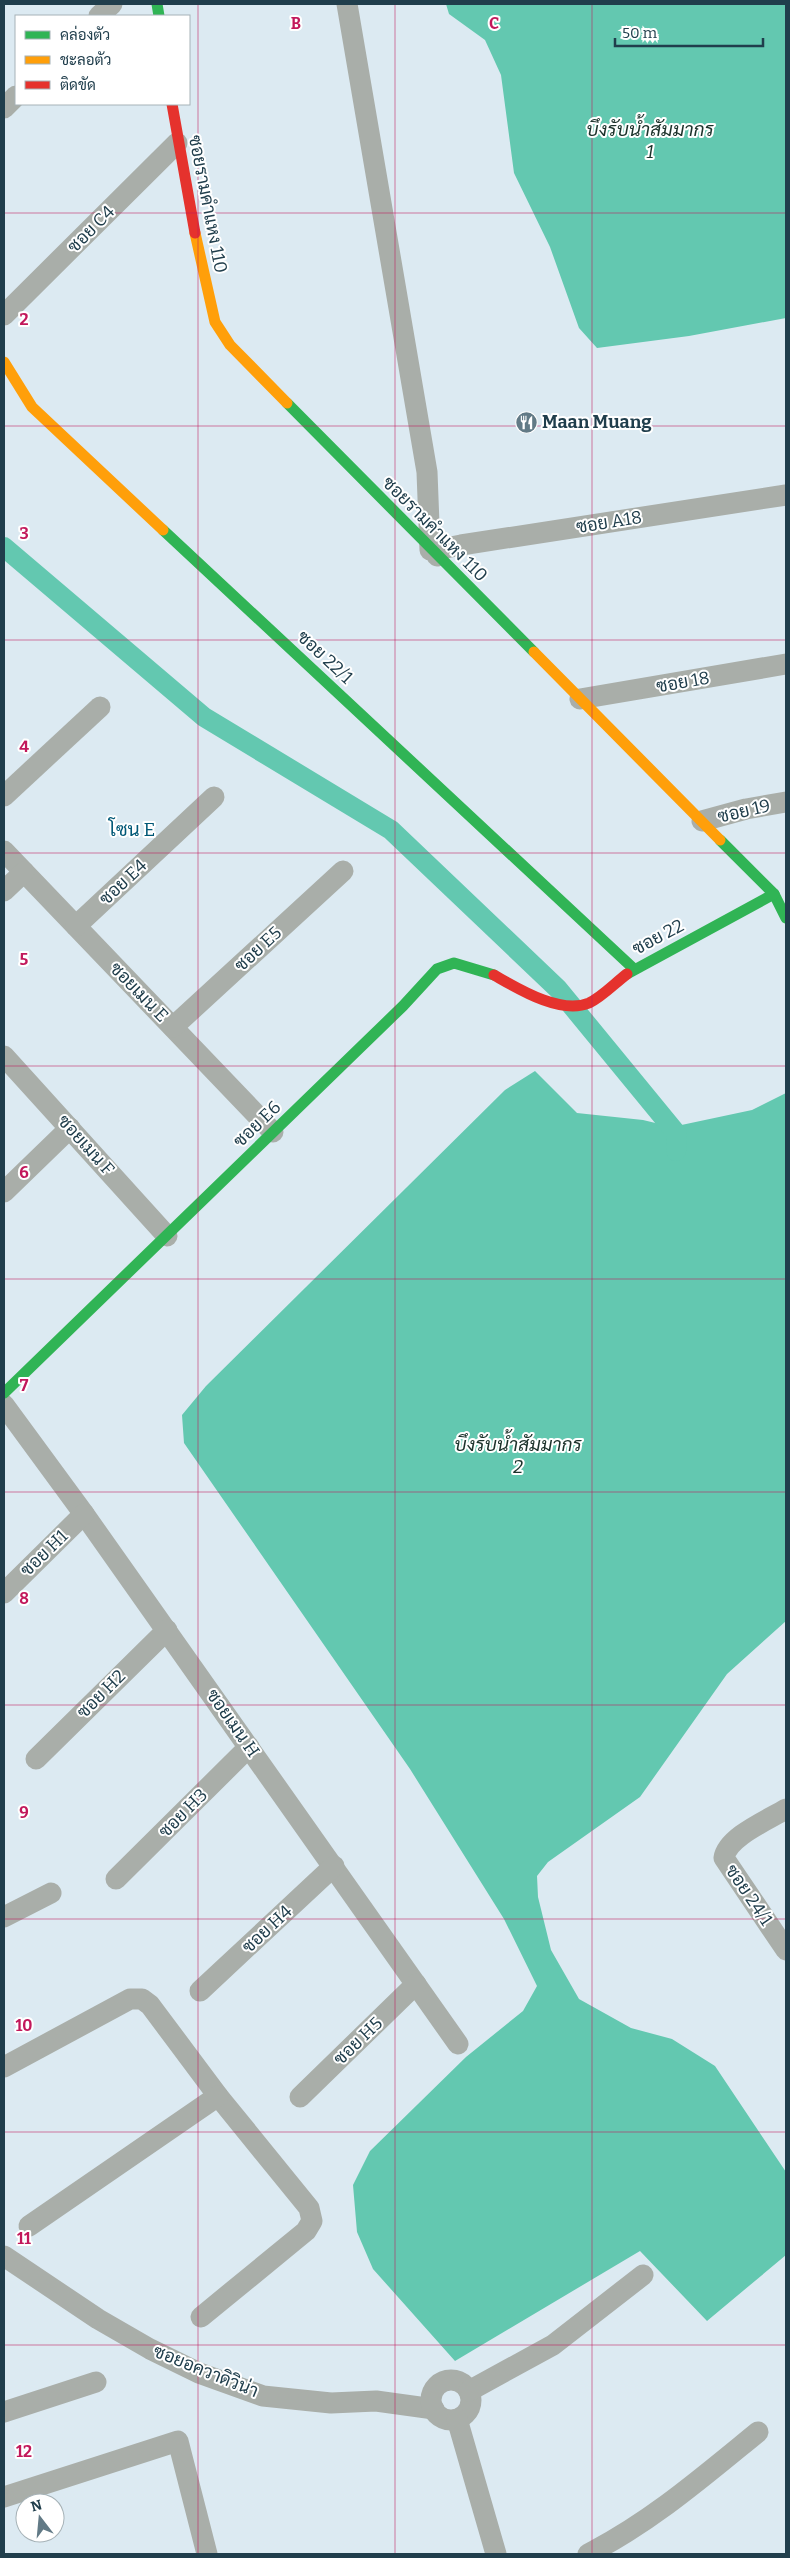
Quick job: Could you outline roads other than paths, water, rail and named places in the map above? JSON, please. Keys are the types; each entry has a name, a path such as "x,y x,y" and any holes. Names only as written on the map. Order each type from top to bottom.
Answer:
{"street":[{"path":"100,15 112,4"},
{"path":"347,4 427,472 434,553"},
{"path":"4,108 15,97"},
{"name":"ซอยรามคำแหง 110","path":"172,105 177,143 203,275 215,322 230,345 774,894 786,918"},
{"name":"ซอย C4","path":"4,315 177,143"},
{"name":"ซอย 22/1","path":"4,362 32,407 634,969"},
{"name":"ซอย A18","path":"434,553 441,549 461,545 786,495"},
{"name":"ซอย 18","path":"580,700 786,664"},
{"path":"4,796 100,707"},
{"name":"ซอย E4","path":"76,926 214,797"},
{"name":"ซอย 19","path":"702,821 746,809 786,802"},
{"name":"ซอยเมน E","path":"4,851 273,1132"},
{"name":"ซอย E5","path":"173,1027 343,871"},
{"path":"4,891 24,872"},
{"name":"ซอย 22","path":"560,1006 587,1003 634,969 774,894"},
{"name":"ซอย E6","path":"4,1392 404,1006 437,969 454,964 491,973 527,994 560,1006"},
{"name":"ซอยเมน F","path":"4,1056 167,1236"},
{"path":"4,1192 70,1128"},
{"name":"ซอยเมน H","path":"4,1405 167,1630 458,2044"},
{"name":"ซอย H1","path":"4,1593 84,1514"},
{"name":"ซอย H2","path":"36,1759 167,1630"},
{"name":"ซอย H3","path":"116,1879 249,1747"},
{"name":"ซอย 24/1","path":"786,1809 735,1840 725,1849 724,1858 786,1950"},
{"name":"ซอย H4","path":"200,1991 334,1866"},
{"path":"4,1917 51,1893"},
{"name":"ซอย H5","path":"300,2097 416,1984"},
{"path":"4,2068 130,1999 142,1999 150,2005 218,2096 309,2208 312,2221 306,2231 201,2317"},
{"path":"29,2226 218,2096"},
{"name":"ซอยอควาดิวิน่า","path":"4,2256 98,2319 150,2349 199,2373 263,2396 331,2403 376,2401 434,2409 444,2418 457,2419"},
{"path":"469,2390 553,2345 643,2275"},
{"path":"434,2409 432,2396 439,2384 452,2380 464,2385 469,2390 470,2408 457,2419 496,2554"},
{"path":"4,2412 96,2382"},
{"path":"588,2554 618,2539 665,2506 758,2432"},
{"path":"4,2497 178,2441 207,2554"}],"water":[{"name":"บึงรับน้ำสัมมากร 1","path":"446,4 786,4 786,318 689,336 597,348 579,328 550,247 514,173 501,75 485,40 449,14"},
{"name":"บึงรับน้ำสัมมากร 2","path":"535,1071 577,1113 643,1120 672,1127 752,1110 786,1093 786,1621 727,1674 640,1797 548,1862 537,1876 538,1897 551,1950 579,1999 631,2028 672,2039 715,2066 786,2172 786,2255 707,2321 640,2251 455,2361 373,2269 357,2232 353,2185 370,2151 466,2057 523,2011 537,1986 504,1919 410,1769 184,1443 182,1415 206,1386 505,1090"}],"waterway":[{"path":"4,547 204,717 391,830 558,989 677,1134 676,1151"}],"place":[{"name":"Maan Muang","path":"526,422"}],"district":[{"name":"โซน E","path":"132,829"}]}
